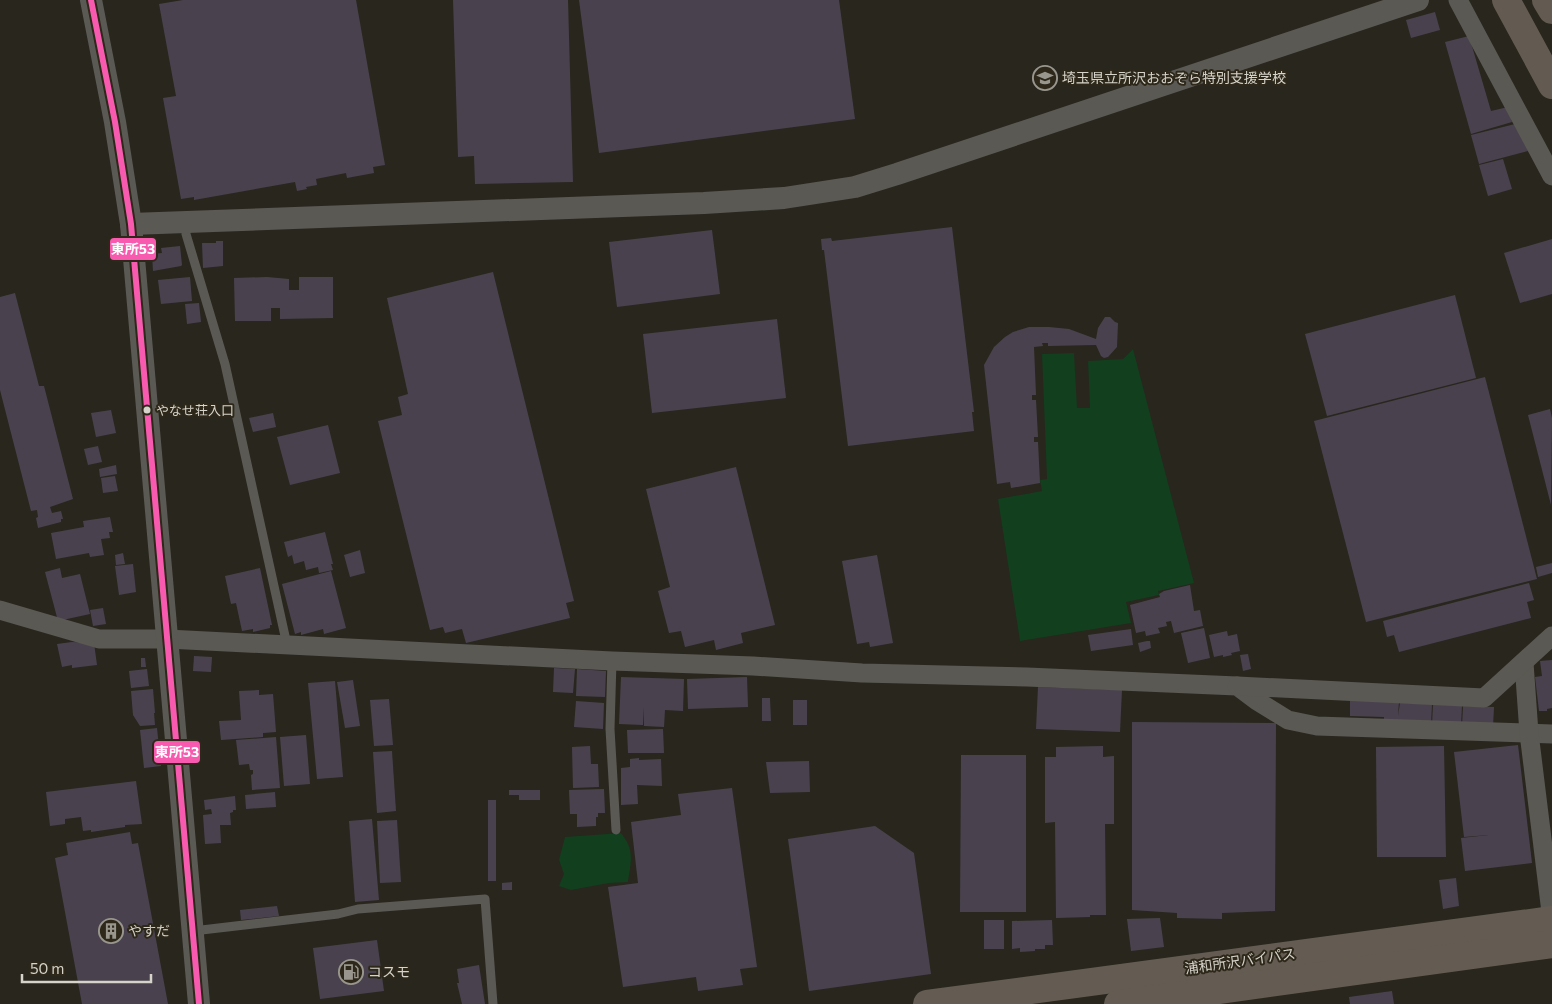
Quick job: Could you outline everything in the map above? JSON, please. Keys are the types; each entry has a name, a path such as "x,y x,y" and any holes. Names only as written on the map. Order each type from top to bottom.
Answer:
{"highway":[{"path":"1506,0 1552,85"},
{"path":"1546,0 1552,10"},
{"name":"浦和所沢バイパス","path":"927,1004 1552,920"},
{"name":"浦和所沢バイパス","path":"1118,1004 1552,944"}],"street":[{"path":"91,0 115,122 132,224 199,1004"},
{"path":"132,224 704,203 784,198 855,186 897,174 1418,0"},
{"path":"1458,0 1552,176"},
{"path":"0,610 99,639 167,639 753,666 862,674 1027,677 1484,698 1552,636"},
{"path":"1524,663 1529,733 1552,920"},
{"path":"1237,686 1257,702 1288,720 1317,726 1552,734"}],"lane":[{"path":"186,222 186,234 225,364 287,645"},
{"path":"612,661 610,729 616,830"},
{"path":"192,931 338,914 358,909 485,900 493,1004"}],"green space":[{"path":"1133,349 1194,583 1158,591 1159,595 1126,602 1131,623 1020,641 998,499 1042,491 1040,480 1047,479 1042,354 1074,353 1077,408 1090,408 1088,361 1123,359"},
{"path":"621,833 628,845 631,856 628,882 609,883 571,890 559,886 564,874 559,860 565,837"}],"building":[{"path":"183,0 356,0 385,165 373,167 374,173 347,178 346,173 316,179 317,185 297,191 295,182 194,200 194,197 181,199 163,98 176,96 159,4"},
{"path":"453,0 568,0 573,182 475,184 474,156 458,157"},
{"path":"579,0 839,0 855,119 599,153"},
{"path":"1435,12 1440,30 1411,38 1406,20"},
{"path":"1469,36 1491,111 1508,107 1512,122 1471,134 1445,42"},
{"path":"1519,123 1528,151 1479,164 1471,135"},
{"path":"1503,159 1512,189 1488,196 1479,165"},
{"path":"952,227 974,412 972,412 974,431 848,446 824,250 822,250 821,239 831,238 832,241"},
{"path":"712,230 720,294 617,307 609,242"},
{"path":"1552,239 1552,294 1520,303 1504,253"},
{"path":"216,241 223,241 223,266 203,268 202,243 216,243"},
{"path":"180,246 181,266 153,271 152,254 162,253 161,248"},
{"path":"493,272 574,601 566,603 570,618 466,643 462,629 445,633 443,627 430,630 378,421 402,415 398,397 408,394 387,298"},
{"path":"190,277 192,301 161,304 158,280"},
{"path":"267,277 289,279 289,290 299,290 299,277 333,277 333,318 280,319 280,308 271,308 271,321 235,321 234,278"},
{"path":"15,293 39,386 44,386 73,499 50,507 52,513 61,511 63,519 61,519 61,522 38,528 37,510 31,511 0,390 0,297"},
{"path":"1455,295 1476,378 1327,416 1305,334"},
{"path":"199,303 201,322 187,324 185,304"},
{"path":"1105,317 1110,317 1118,323 1117,347 1108,357 1104,358 1101,356 1096,345 1048,346 1048,343 1042,343 1043,346 1034,347 1036,395 1032,395 1032,400 1036,400 1038,437 1034,437 1034,442 1038,442 1040,483 1011,488 1010,482 997,484 984,365 994,347 1013,332 1029,327 1069,329 1096,339 1098,328"},
{"path":"777,319 786,398 652,413 643,334"},
{"path":"1485,377 1537,579 1366,622 1314,421"},
{"path":"1550,409 1552,418 1551,505 1528,415"},
{"path":"111,410 116,433 96,437 91,413"},
{"path":"273,413 276,427 253,432 249,418"},
{"path":"328,425 340,473 290,485 277,437"},
{"path":"98,446 102,462 88,465 84,449"},
{"path":"116,465 117,474 100,477 99,469"},
{"path":"736,467 775,625 741,633 743,643 716,650 714,640 685,647 681,631 669,633 658,591 670,587 646,489"},
{"path":"115,476 118,491 103,493 101,478"},
{"path":"110,517 113,532 109,532 110,538 101,539 104,555 90,557 89,553 56,559 51,533 84,527 83,521"},
{"path":"325,532 333,570 319,573 318,567 306,570 304,561 294,564 292,555 288,557 284,542"},
{"path":"360,550 365,573 350,577 344,555"},
{"path":"123,553 125,564 116,565 115,555"},
{"path":"877,555 893,643 870,647 869,642 857,644 842,561"},
{"path":"1552,563 1552,573 1538,577 1536,567"},
{"path":"133,564 136,592 119,595 115,566"},
{"path":"60,568 62,578 80,574 90,614 58,621 45,572"},
{"path":"260,568 272,625 270,625 270,628 253,632 253,629 242,631 236,603 231,604 225,576"},
{"path":"331,571 346,628 324,634 323,629 301,635 301,632 295,634 282,584"},
{"path":"1529,583 1534,600 1527,602 1531,618 1399,652 1394,635 1387,637 1383,621"},
{"path":"1190,585 1194,611 1200,610 1203,626 1174,633 1171,621 1166,622 1167,626 1158,628 1160,633 1146,636 1145,631 1136,633 1130,605 1160,597 1159,594 1164,591"},
{"path":"103,608 106,624 93,626 90,610"},
{"path":"1204,628 1210,658 1188,663 1181,633"},
{"path":"1131,629 1133,645 1091,651 1088,635"},
{"path":"1227,631 1228,636 1237,634 1240,651 1231,653 1232,655 1214,657 1209,635"},
{"path":"1150,641 1151,648 1140,652 1138,643"},
{"path":"72,642 94,643 97,665 72,668 72,665 62,667 57,644"},
{"path":"1248,654 1251,669 1243,671 1240,655"},
{"path":"194,656 212,657 211,672 193,671"},
{"path":"141,658 145,658 146,667 141,667"},
{"path":"1552,660 1552,708 1547,709 1547,711 1539,711 1535,677 1542,676 1540,661"},
{"path":"554,668 575,669 573,693 553,692"},
{"path":"147,669 149,686 131,688 129,671"},
{"path":"577,669 606,671 605,697 576,696"},
{"path":"621,677 684,679 683,711 665,710 664,727 644,726 644,707 643,725 619,724"},
{"path":"747,677 748,707 688,709 687,679"},
{"path":"353,680 360,726 345,728 337,682"},
{"path":"335,681 343,777 317,779 308,683"},
{"path":"1038,687 1122,690 1120,732 1036,729"},
{"path":"153,689 155,725 140,726 133,715 131,691"},
{"path":"259,690 259,695 273,694 276,732 263,733 263,737 221,740 219,721 241,720 239,691"},
{"path":"762,698 770,698 771,721 762,721"},
{"path":"389,699 393,745 374,746 370,700"},
{"path":"793,700 807,700 807,725 793,725"},
{"path":"1350,700 1399,701 1398,716 1400,703 1432,704 1431,725 1384,722 1384,717 1350,716"},
{"path":"576,701 604,703 603,729 574,727"},
{"path":"1433,704 1462,705 1461,726 1432,725"},
{"path":"1463,706 1494,707 1493,727 1462,727"},
{"path":"1132,722 1276,723 1275,911 1222,913 1222,919 1177,918 1177,913 1132,910"},
{"path":"157,728 161,766 144,768 140,730"},
{"path":"663,729 664,753 628,753 627,730"},
{"path":"306,735 310,784 284,786 280,737"},
{"path":"276,737 280,788 252,790 251,775 253,770 250,770 249,764 239,765 236,740"},
{"path":"1518,745 1532,863 1465,871 1461,838 1489,835 1464,837 1454,752"},
{"path":"590,746 591,764 598,764 599,787 573,788 572,747"},
{"path":"1103,746 1103,757 1114,756 1114,824 1105,824 1106,915 1056,918 1055,822 1045,823 1045,757 1056,757 1056,747"},
{"path":"1444,746 1446,857 1377,857 1376,747"},
{"path":"392,751 396,811 377,813 373,752"},
{"path":"961,755 1026,755 1026,912 960,912"},
{"path":"639,758 639,760 661,759 662,786 637,785 638,804 621,805 621,768 630,767 630,759"},
{"path":"809,761 810,792 770,793 766,762"},
{"path":"136,781 142,824 125,825 125,827 91,832 91,830 83,831 81,817 65,819 65,824 50,826 46,792"},
{"path":"732,788 757,967 740,969 743,985 698,991 696,977 623,987 608,887 638,883 631,822 681,815 678,794"},
{"path":"604,789 605,813 598,813 596,826 577,827 577,814 570,814 569,790"},
{"path":"509,790 540,790 540,800 519,800 519,795 509,795"},
{"path":"275,792 276,807 246,809 245,795"},
{"path":"235,796 236,810 230,813 231,825 220,825 221,843 205,844 203,815 212,814 211,809 205,810 204,800"},
{"path":"488,800 496,800 496,881 488,881"},
{"path":"372,819 379,900 355,902 349,821"},
{"path":"397,820 401,882 380,883 377,821"},
{"path":"875,826 914,853 931,974 809,991 788,839"},
{"name":"やすだ","path":"130,832 132,844 138,843 168,1004 82,1004 55,858 68,855 66,843"},
{"path":"1456,878 1459,906 1443,909 1439,880"},
{"path":"512,882 512,890 502,890 502,883"},
{"path":"277,906 279,916 241,920 240,910"},
{"path":"1160,918 1164,947 1131,951 1127,919"},
{"path":"984,920 1004,920 1004,949 984,949"},
{"path":"1052,920 1053,945 1045,945 1045,949 1035,949 1035,951 1020,952 1020,948 1012,949 1012,921"},
{"path":"377,940 384,991 320,999 313,948"},
{"path":"479,965 485,1004 462,1004 457,983 459,983 457,969"},
{"path":"1392,991 1394,1004 1350,1004 1349,997"}],"transit line":[{"name":"東所53","path":"91,0 115,122 131,224 199,1004"}],"place":[{"name":"埼玉県立所沢おおぞら特別支援学校","path":"1045,78"},
{"name":"やなせ荘入口","path":"147,410"},
{"name":"やすだ","path":"111,931"},
{"name":"コスモ","path":"351,972"}]}
